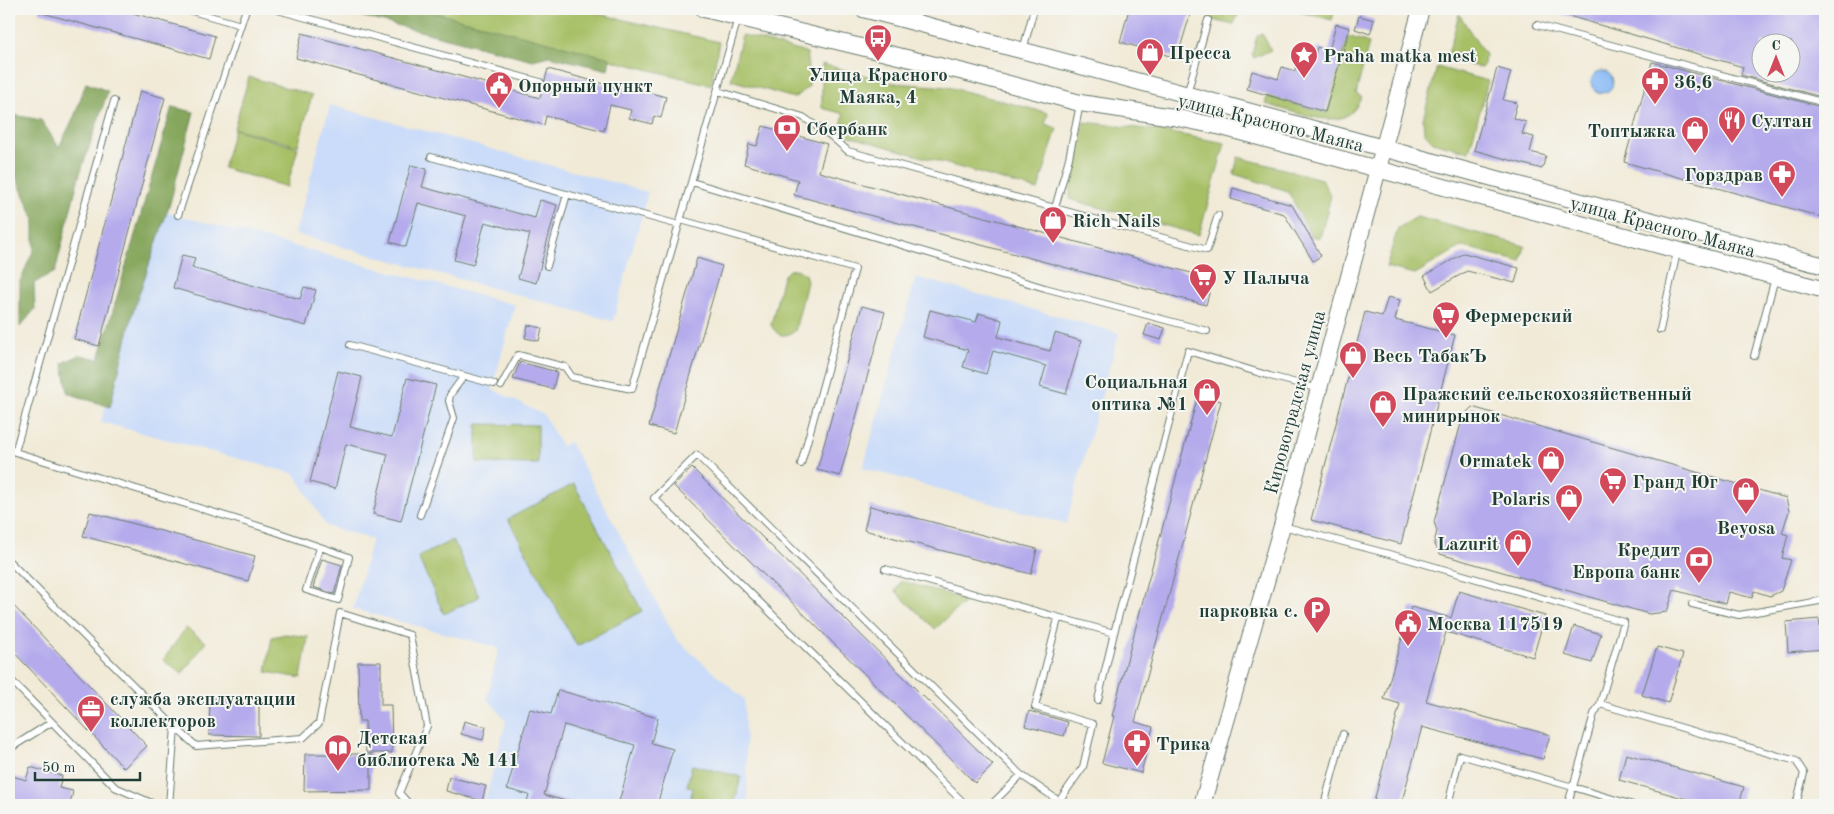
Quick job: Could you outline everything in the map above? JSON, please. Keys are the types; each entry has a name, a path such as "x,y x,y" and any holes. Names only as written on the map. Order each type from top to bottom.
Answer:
{"street":[{"name":"улица Красного Маяка","path":"704,9 964,72 1080,103 1173,117 1222,127 1825,290"},
{"name":"улица Красного Маяка","path":"863,9 1023,50 1669,226 1825,266"},
{"name":"Кировоградская улица","path":"1202,805 1282,526 1421,9"}],"lane":[{"path":"185,9 241,24"},
{"path":"178,215 246,9"},
{"path":"274,9 540,82"},
{"path":"1023,50 1034,9"},
{"path":"350,346 497,385 518,355 565,367 572,376 632,389 738,17"},
{"path":"1187,95 1208,20"},
{"path":"1537,24 1825,103"},
{"path":"718,91 803,117 832,136 848,151 1207,250 1218,215"},
{"path":"114,101 12,451 268,529 349,557 338,600 306,590 320,548"},
{"path":"1055,208 1069,158 1080,103"},
{"path":"431,157 855,268 802,464"},
{"path":"692,182 1039,286 1207,331"},
{"path":"547,266 567,194"},
{"path":"1660,330 1677,250"},
{"path":"1754,356 1775,277"},
{"path":"1098,700 1188,351 1319,389"},
{"path":"420,515 454,418 449,401 450,395 464,376"},
{"path":"966,805 654,498 697,455 1021,775 1065,805"},
{"path":"1282,526 1408,559 1624,622 1600,704 1594,714 1569,800"},
{"path":"9,561 196,746 302,738 319,723 340,613 410,635 427,726 399,793 410,805"},
{"path":"885,569 1058,619 1114,633"},
{"path":"1692,604 1739,615 1825,600"},
{"path":"1058,619 1035,708 1093,724 1082,767 1059,801"},
{"path":"9,678 114,787 156,805"},
{"path":"1600,704 1796,761 1804,773 1796,805"},
{"path":"9,749 52,722"},
{"path":"169,805 175,727"},
{"path":"1324,805 1343,734"},
{"path":"1448,805 1460,755 1633,805"},
{"path":"991,805 1021,775"}],"shaded area":[{"path":"330,105 648,192 613,321 295,234"},
{"path":"158,210 515,305 492,389 544,415 561,446 570,442 677,640 744,699 748,805 484,805 506,721 487,698 499,648 353,609 372,539 326,526 295,474 101,422"},
{"path":"916,277 1119,333 1066,524 863,468"},
{"path":"1526,799 1569,800 1583,805 1509,805"}],"green space":[{"path":"333,9 421,9 610,58 608,70 549,56 533,60"},
{"path":"405,9 578,9 719,42 711,85"},
{"path":"1212,9 1241,9 1233,25 1209,19"},
{"path":"1289,9 1335,9 1332,20"},
{"path":"1459,14 1485,55 1484,64 1481,68 1447,58"},
{"path":"1262,33 1271,50 1254,58 1252,54 1257,36"},
{"path":"742,35 807,53 809,86 794,98 731,80"},
{"path":"1348,36 1369,43 1356,94 1362,97 1348,115 1340,118 1319,118 1265,104 1267,96 1327,113"},
{"path":"822,64 894,83 948,87 1048,113 1045,124 1057,128 1038,190 839,133 844,114 822,108"},
{"path":"1437,67 1488,81 1469,152 1433,142 1424,132 1423,119"},
{"path":"249,77 312,95 298,146 234,128"},
{"path":"86,83 108,91 78,180 55,272 34,283 35,309 20,327 20,281 34,249 34,219 9,161 9,114 41,120 59,147 74,117"},
{"path":"172,107 194,112 170,203 133,312 110,407 68,393 63,363 80,355 99,359"},
{"path":"1084,122 1155,130 1225,143 1199,235 1069,199"},
{"path":"234,129 298,148 287,187 223,168"},
{"path":"1238,157 1321,179 1331,196 1320,238 1311,236 1288,191 1234,174"},
{"path":"1417,217 1525,246 1521,262 1462,246 1415,274 1386,267 1398,228"},
{"path":"797,269 805,274 807,282 795,331 787,335 781,335 771,325 783,276 789,270"},
{"path":"477,424 538,425 538,464 477,463"},
{"path":"574,484 642,611 577,646 508,519"},
{"path":"453,540 479,597 444,614 418,557"},
{"path":"901,581 967,600 935,629 895,591"},
{"path":"186,628 206,642 182,674 163,660"},
{"path":"286,634 308,637 301,678 266,672 272,637"},
{"path":"692,765 741,777 734,805 682,805 683,803 689,804 693,788 687,786"}],"water":[{"path":"1602,71 1610,74 1613,82 1610,90 1602,93 1594,90 1591,82 1594,74"}],"building":[{"path":"40,9 118,9 215,36 209,59 39,12"},
{"path":"1129,9 1168,9 1190,15 1177,58 1120,42"},
{"path":"1555,9 1825,9 1825,98 1767,82 1802,82 1802,32 1752,32 1752,78 1741,75 1743,67 1555,12"},
{"path":"1359,16 1374,20 1370,34 1355,29"},
{"path":"1336,24 1350,28 1325,112 1247,89 1252,71 1278,79 1282,67 1295,71 1299,57 1313,61 1317,47 1329,51"},
{"path":"302,33 540,98 548,69 631,91 632,88 666,97 661,118 654,116 652,124 629,118 631,110 610,105 604,131 546,116 544,125 296,58"},
{"path":"1652,62 1825,108 1825,218 1624,162"},
{"path":"1497,68 1511,72 1503,100 1517,103 1513,118 1526,122 1522,134 1534,137 1530,152 1546,156 1542,169 1474,150"},
{"path":"140,91 165,98 99,346 74,339"},
{"path":"763,126 827,144 819,172 1213,279 1206,305 794,195 798,180 744,164 749,144 757,146"},
{"path":"411,165 427,169 422,187 535,218 540,200 557,205 536,283 518,278 530,234 485,222 473,265 454,260 466,216 418,203 406,247 390,242"},
{"path":"1233,188 1292,205 1321,256 1313,261 1284,214 1231,199"},
{"path":"1464,253 1519,268 1515,283 1467,271 1432,291 1424,276"},
{"path":"182,255 195,258 192,268 300,299 304,287 316,290 306,326 173,288"},
{"path":"697,258 722,266 674,433 649,426"},
{"name":"Пражский сельскохозяйственный минирынок","path":"1388,297 1400,300 1395,320 1455,335 1401,544 1311,520 1365,312 1382,316"},
{"path":"862,306 885,312 840,476 817,470"},
{"path":"930,310 976,322 979,313 1002,320 998,337 1050,351 1055,333 1081,341 1066,394 1040,387 1046,366 993,351 986,374 963,367 968,350 923,337"},
{"path":"1148,323 1165,328 1161,340 1144,335"},
{"path":"528,325 542,328 539,341 525,338"},
{"path":"520,362 557,372 553,389 513,379"},
{"path":"338,371 362,377 350,427 392,437 407,378 436,385 401,521 373,514 388,454 346,444 335,489 310,482"},
{"path":"1198,395 1221,401 1135,722 1153,727 1141,773 1102,763 1114,716 1112,716"},
{"name":"Гранд Юг","path":"1472,407 1786,498 1789,511 1782,533 1788,535 1782,558 1791,560 1781,591 1770,596 1754,591 1752,598 1729,592 1726,604 1674,590 1667,612 1649,614 1440,554 1434,543 1437,531 1434,522 1463,416"},
{"path":"692,468 993,765 975,783 674,486"},
{"path":"870,506 1037,549 1031,574 864,530"},
{"path":"90,512 255,556 248,581 83,536"},
{"path":"322,559 342,565 334,594 313,587"},
{"path":"1459,591 1545,616 1533,657 1446,632 1426,701 1550,735 1543,759 1422,727 1401,805 1373,805 1400,704 1384,699 1411,607 1451,618"},
{"path":"9,601 147,746 124,768 9,647"},
{"path":"1819,619 1820,628 1825,627 1825,649 1788,652 1786,622"},
{"path":"1574,626 1601,634 1592,663 1565,655"},
{"path":"1657,647 1683,654 1668,703 1642,695"},
{"path":"358,662 381,662 381,705 391,705 392,753 366,753 365,721 359,721"},
{"path":"558,690 658,718 651,743 673,749 657,805 618,805 635,745 564,725 544,795 569,802 568,805 526,805 529,795 507,789 530,709 551,714"},
{"path":"210,699 259,700 259,736 209,735"},
{"path":"1029,711 1068,722 1064,736 1025,726"},
{"path":"464,721 486,727 483,740 461,734"},
{"name":"Детская библиотека № 141","path":"305,754 371,754 371,790 304,791"},
{"path":"1626,754 1744,787 1739,805 1708,805 1619,780"},
{"path":"30,767 62,776 59,788 73,791 70,805 9,805 12,776 26,780"},
{"path":"449,777 486,786 482,801 446,791"}],"place":[{"name":"Улица Красного Маяка, 4","path":"878,62"},
{"name":"Пресса","path":"1150,76"},
{"name":"Praha matka mest","path":"1304,79"},
{"name":"36,6","path":"1655,105"},
{"name":"Опорный пункт","path":"499,109"},
{"name":"Султан","path":"1732,144"},
{"name":"Сбербанк","path":"787,152"},
{"name":"Топтыжка","path":"1695,154"},
{"name":"Горздрав","path":"1782,198"},
{"name":"Rich Nails","path":"1053,244"},
{"name":"У Палыча","path":"1203,301"},
{"name":"Фермерский","path":"1446,339"},
{"name":"Весь ТабакЪ","path":"1353,379"},
{"name":"Социальная оптика №1","path":"1207,416"},
{"name":"Пражский сельскохозяйственный минирынок","path":"1383,428"},
{"name":"Ormatek","path":"1551,484"},
{"name":"Гранд Юг","path":"1613,505"},
{"name":"Beyosa","path":"1746,515"},
{"name":"Polaris","path":"1569,522"},
{"name":"Lazurit","path":"1518,567"},
{"name":"Кредит Европа банк","path":"1699,584"},
{"name":"парковка с.","path":"1317,634"},
{"name":"Москва 117519","path":"1408,647"},
{"name":"служба эксплуатации коллекторов","path":"91,733"},
{"name":"Трика","path":"1137,767"},
{"name":"Детская библиотека № 141","path":"338,772"}]}
